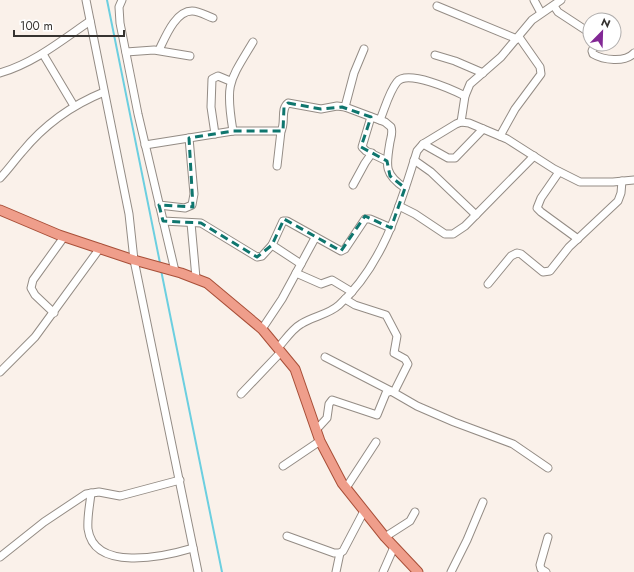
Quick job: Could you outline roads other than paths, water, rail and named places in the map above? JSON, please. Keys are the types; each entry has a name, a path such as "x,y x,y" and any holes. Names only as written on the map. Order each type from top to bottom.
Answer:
{"main road":[{"path":"0,210 64,237 137,261 196,278 207,283 262,329 295,369 320,441 346,488 385,537 418,572"}],"street":[{"path":"86,0 198,572"},
{"path":"122,0 119,14 126,52 163,221 172,270"},
{"path":"534,0 541,13"},
{"path":"461,122 465,96 470,84 518,38 532,20 562,0"},
{"path":"437,6 518,38 540,67 541,74 515,109 500,136"},
{"path":"554,6 558,12 582,28"},
{"path":"159,50 173,25 187,12 196,12 213,18"},
{"path":"0,73 21,66 43,54 90,21"},
{"path":"233,131 228,98 230,81 253,42"},
{"path":"345,107 354,73 364,49"},
{"path":"126,52 159,50 190,56"},
{"path":"592,52 594,55 609,59 632,57"},
{"path":"43,54 74,106"},
{"path":"435,55 456,61 483,73"},
{"path":"215,134 211,107 212,79 218,76 230,81"},
{"path":"380,120 397,82 403,79 433,82 465,96"},
{"path":"0,178 22,152 46,128 74,106 104,92"},
{"path":"277,166 281,131 284,124 284,107 288,103 321,109 337,106 345,107 389,124 392,129 387,160 390,176 405,188"},
{"path":"371,117 362,144 363,148 387,160"},
{"path":"241,394 299,325 327,313 352,292 376,258 391,228 417,151 423,144 461,122 500,136 559,172 580,182 634,180"},
{"path":"423,144 448,158 455,158 483,129"},
{"path":"146,145 233,131 281,131"},
{"path":"159,205 185,208 192,205 194,194 189,138"},
{"path":"353,185 372,153"},
{"path":"399,206 449,235 459,231 534,156"},
{"path":"414,160 431,172 476,215"},
{"path":"559,172 540,198 537,208 578,239"},
{"path":"488,284 511,256 517,253 521,254 541,271 546,273 578,239 618,201 621,193 622,181"},
{"path":"163,221 190,222 206,226 258,257 262,256 272,245 281,224 285,221 338,250 343,251 365,219 370,219 391,228"},
{"path":"190,222 196,278"},
{"path":"54,313 30,288 33,280 64,237"},
{"path":"262,329 315,238"},
{"path":"272,245 301,264"},
{"path":"0,372 19,355 54,313 100,248"},
{"path":"296,273 321,284 332,280 352,292"},
{"path":"316,430 327,418 329,404 332,400 377,415 386,393 392,391 408,364 405,359 394,353 397,336 388,317 383,313 355,305 345,299"},
{"path":"325,357 435,414 516,446 548,468"},
{"path":"283,466 320,441"},
{"path":"346,488 376,442"},
{"path":"0,557 57,513 91,492 120,496 180,480"},
{"path":"91,492 88,522 89,533 95,547 110,558 145,560 193,548"},
{"path":"451,572 467,540 482,502"},
{"path":"336,572 340,553 343,551 364,511"},
{"path":"385,537 410,521 415,512"},
{"path":"287,536 334,553 340,553"},
{"path":"546,572 541,569 540,565 548,537"},
{"path":"383,572 394,547"}],"waterway":[{"path":"107,0 160,263"},
{"path":"161,270 222,572"}]}
